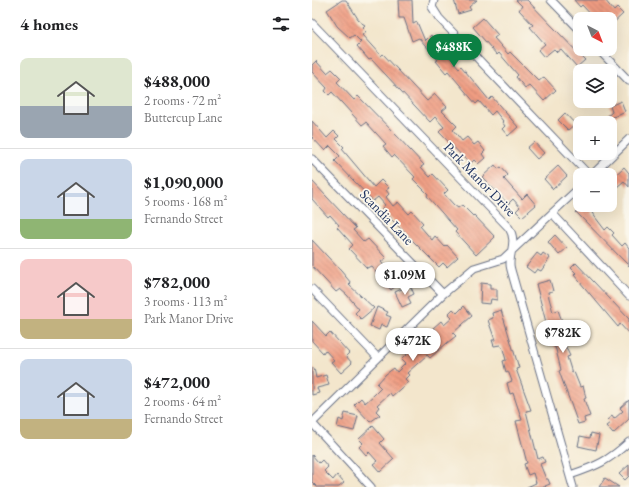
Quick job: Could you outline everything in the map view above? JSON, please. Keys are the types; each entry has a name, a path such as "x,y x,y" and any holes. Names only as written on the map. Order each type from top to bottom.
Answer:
{"street":[{"path":"434,0 432,7 439,18 584,168"},
{"path":"551,0 573,23"},
{"name":"Park Manor Drive","path":"312,24 509,228 513,235 514,243 510,263 512,277 573,487"},
{"path":"605,56 629,82"},
{"path":"598,168 629,139"},
{"name":"Scandia Lane","path":"312,159 443,294"},
{"path":"370,487 312,423 443,294 474,268 496,263 512,252 573,194"},
{"path":"552,213 629,296"},
{"path":"312,289 378,358"},
{"path":"570,474 596,466 611,458 629,442"}],"building":[{"path":"342,0 346,0 360,22 365,25 362,28 366,32 362,35 381,56 383,54 427,101 435,94 447,107 442,111 457,126 453,130 462,141 467,137 474,145 478,142 485,151 482,154 485,158 478,164 474,160 470,164 439,132 444,127 435,117 430,122 371,59 369,60 357,46 361,42 354,35 350,38 337,26 327,10"},
{"path":"398,0 412,0 413,24 417,22 425,41 431,35 459,68 461,66 489,100 492,97 518,127 508,136 502,129 505,126 502,122 503,121 495,111 491,115 479,101 476,104 448,71 446,73 436,61 438,60 419,38 412,41 404,18 399,18"},
{"path":"454,0 477,0 469,7 471,10 458,14"},
{"path":"516,0 527,0 573,48 573,56 581,56 585,60 580,64 574,64 561,49 557,52 554,49 544,57 538,50 545,44 530,27 533,25 519,10 522,6"},
{"path":"574,0 605,0 614,11 617,8 623,14 617,20 617,12 588,12 582,5 580,7"},
{"path":"483,18 498,35 494,38 508,54 510,52 539,81 544,77 556,90 544,101 529,85 525,88 516,77 518,75 499,53 497,55 473,27"},
{"path":"316,61 327,73 332,69 341,78 337,82 354,100 358,96 396,135 424,165 421,167 430,177 433,174 448,190 444,194 454,205 458,208 462,205 495,237 476,255 455,232 457,230 427,196 428,194 413,179 415,177 394,155 392,157 383,146 386,144 366,122 362,125 332,92 329,95 325,91 327,88 312,72 312,65"},
{"path":"621,101 625,111 615,116 608,116 612,112 611,108 617,108 617,103"},
{"path":"565,113 573,122 573,126 568,130 558,120"},
{"path":"312,121 327,138 334,131 339,136 336,139 344,147 342,149 374,187 381,180 389,188 386,190 389,194 386,197 393,206 398,202 409,214 412,211 423,223 420,226 432,240 435,236 445,247 447,245 458,257 447,267 443,263 439,267 381,209 385,205 378,197 373,201 335,161 340,156 330,146 325,151 312,137"},
{"path":"534,142 544,153 537,159 527,148"},
{"path":"495,165 498,169 501,167 508,175 504,179 522,199 527,194 536,205 522,217 516,211 520,207 513,199 508,204 482,177"},
{"path":"558,166 567,176 553,189 544,179"},
{"path":"624,167 629,173 629,187 624,181 617,187 617,174"},
{"path":"312,181 356,228 353,230 364,242 368,239 386,258 381,262 394,277 398,273 404,279 391,290 371,266 367,268 349,249 353,245 337,227 339,225 330,215 328,217 312,199"},
{"path":"576,212 593,212 592,213 605,230 608,227 614,233 612,235 622,246 625,243 629,248 629,266"},
{"path":"555,235 567,248 559,255 548,242"},
{"path":"312,240 351,283 349,285 374,308 361,319 355,313 359,309 347,295 340,289 336,292 312,266"},
{"path":"537,253 541,256 543,253 550,258 541,271 537,269 534,273 526,267"},
{"path":"576,263 629,319 629,334 620,324 618,327 574,275 576,273 571,268"},
{"path":"550,280 553,291 548,292 553,312 558,310 567,335 561,337 570,356 567,357 572,373 574,372 580,387 583,386 586,398 584,399 590,416 584,418 585,422 578,424 559,371 561,370 556,350 548,330 536,284"},
{"path":"481,283 490,284 490,289 497,289 497,300 491,299 490,304 480,303"},
{"path":"410,285 414,294 408,297 411,303 402,307 395,292"},
{"path":"464,306 472,316 453,333 456,336 430,358 427,355 407,373 409,375 405,379 408,382 392,396 390,393 377,405 379,407 376,411 380,415 370,422 354,405 361,398 365,403 374,395 381,388 377,384 386,374 394,368 397,372 405,364 401,360 417,344 425,337 428,341 438,333 433,328 441,321 444,325 452,318 448,314 453,309 457,313"},
{"path":"377,307 388,312 386,315 391,317 387,327 381,325 379,330 370,326"},
{"path":"501,310 519,368 516,369 531,410 526,411 538,459 543,457 545,462 540,464 546,479 548,479 550,484 545,486 546,487 527,487 536,483 533,473 528,475 524,464 527,463 516,421 522,420 513,393 510,394 507,383 512,381 508,371 506,372 503,361 506,360 503,349 500,345 494,346 492,340 495,340 488,320 493,318 492,313"},
{"path":"312,321 326,336 330,332 349,353 346,356 352,363 341,373 331,362 334,360 325,350 323,353 312,341"},
{"path":"312,368 314,368 316,378 326,375 329,385 317,388 319,393 312,395"},
{"path":"629,400 629,419 613,434 606,426 610,423 607,420 612,416 614,419 623,411 620,408"},
{"path":"345,413 358,416 354,431 337,427 339,419 343,421"},
{"path":"373,426 384,439 380,443 394,459 380,472 373,464 377,461 369,452 366,455 359,447 363,443 359,439"},
{"path":"591,433 599,435 596,450 578,446 580,436 590,438"},
{"path":"312,455 319,463 322,460 328,467 324,471 333,480 337,475 344,483 339,487 317,487 312,482"},
{"path":"629,465 629,476 625,480 619,474"},
{"path":"605,478 619,487 599,487"}]}
